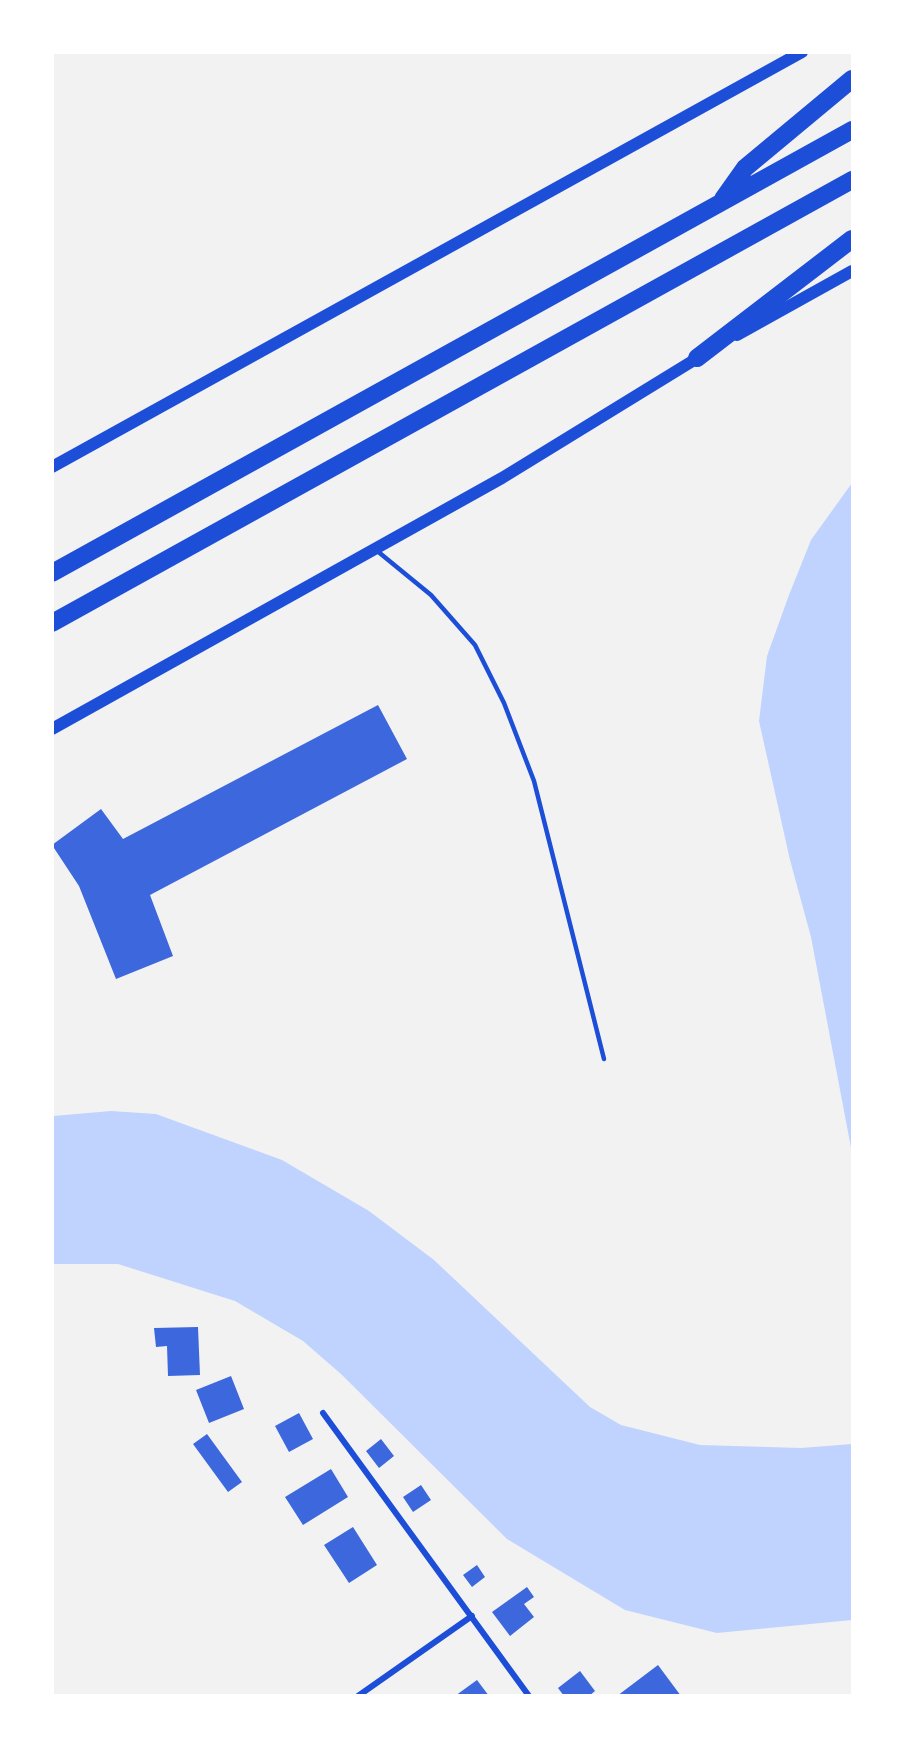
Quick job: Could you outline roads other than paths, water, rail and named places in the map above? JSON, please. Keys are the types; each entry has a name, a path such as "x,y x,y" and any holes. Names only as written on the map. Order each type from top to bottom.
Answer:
{"highway":[{"path":"720,203 745,168 852,78"},
{"path":"52,573 852,130"},
{"path":"52,623 852,180"},
{"path":"697,358 852,239"}],"main road":[{"path":"52,467 802,52"},
{"path":"52,729 376,550 560,443 697,358 852,271"}],"street":[{"path":"323,1413 529,1695"},
{"path":"358,1695 472,1616"}],"lane":[{"path":"376,550 431,595 475,645 504,704 534,781 604,1059"}],"water":[{"path":"852,483 852,1153 811,937 790,860 759,721 767,656 789,595 811,540"},
{"path":"111,1111 156,1114 282,1160 369,1211 434,1260 590,1407 621,1425 700,1445 801,1448 852,1444 852,1620 717,1633 625,1610 507,1539 341,1374 303,1341 235,1301 118,1264 53,1264 53,1116"}]}
